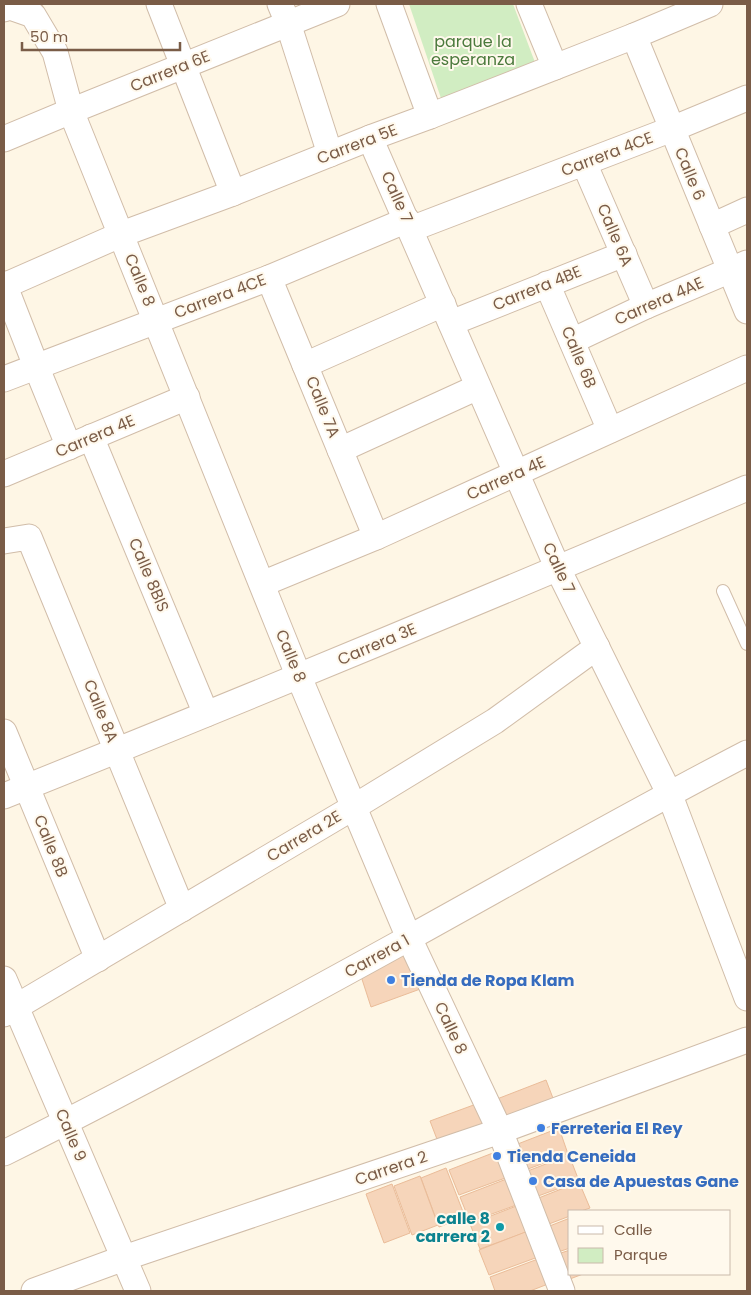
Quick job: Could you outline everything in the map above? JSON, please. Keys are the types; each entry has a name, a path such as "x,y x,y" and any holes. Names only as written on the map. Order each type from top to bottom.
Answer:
{"street":[{"path":"160,4 233,193"},
{"name":"Carrera 6E","path":"4,140 184,66 284,14 337,4"},
{"path":"389,4 430,116"},
{"path":"529,4 555,67"},
{"name":"Carrera 5E","path":"4,285 122,234 233,193 634,36 658,14 710,4"},
{"name":"Calle 8","path":"4,8 10,7 33,16 55,52 72,111 299,677 409,938 500,1131 562,1291"},
{"path":"284,14 330,154"},
{"name":"Calle 6","path":"634,36 712,226 739,266 747,311"},
{"name":"Carrera 4CE","path":"4,379 409,224 584,163 747,98"},
{"name":"Calle 7","path":"370,138 558,569 669,794 747,998"},
{"name":"Calle 6A","path":"584,163 646,306"},
{"path":"712,226 747,210"},
{"name":"Carrera 4BE","path":"305,365 447,314 547,284 624,254"},
{"name":"Carrera 4AE","path":"572,341 646,306 739,266"},
{"name":"Calle 7A","path":"269,278 376,537"},
{"name":"Calle 6B","path":"547,284 610,430"},
{"path":"4,285 36,366 80,442"},
{"name":"Carrera 4E","path":"262,584 376,537 747,368"},
{"path":"340,450 478,387"},
{"name":"Carrera 4E","path":"4,474 187,397"},
{"name":"Calle 8BIS","path":"80,442 206,714"},
{"name":"Carrera 3E","path":"4,796 299,677 747,488"},
{"name":"Calle 8A","path":"4,541 29,537 182,909"},
{"name":"Carrera 2E","path":"10,1011 495,721 597,647"},
{"name":"Calle 8B","path":"4,732 98,959"},
{"name":"Carrera 1","path":"4,1153 258,1021 669,794 747,753"},
{"name":"Calle 9","path":"4,979 10,1011 66,1122 138,1291"},
{"name":"Carrera 2","path":"34,1291 124,1258 500,1131 747,1040"}],"lane":[{"path":"723,591 747,644"}],"green space":[{"name":"parque la esperanza","path":"409,4 513,4 539,73 445,110"}],"building":[{"name":"Tienda de Ropa Klam","path":"405,949 423,988 371,1007 360,973"},
{"path":"546,1080 556,1106 507,1125 497,1099"},
{"path":"479,1103 489,1128 440,1147 430,1121"},
{"name":"calle 8 carrera 2","path":"559,1128 568,1154 520,1172 510,1147"},
{"name":"calle 8 carrera 2","path":"498,1151 508,1177 459,1195 449,1170"},
{"name":"calle 8 carrera 2","path":"569,1155 579,1181 530,1199 520,1174"},
{"name":"calle 8 carrera 2","path":"446,1168 465,1217 439,1227 421,1178"},
{"name":"calle 8 carrera 2","path":"420,1176 438,1225 412,1235 394,1186"},
{"name":"calle 8 carrera 2","path":"509,1178 519,1204 470,1222 460,1197"},
{"name":"calle 8 carrera 2","path":"579,1182 590,1208 568,1210 568,1217 541,1227 531,1201"},
{"name":"calle 8 carrera 2","path":"392,1184 410,1233 384,1243 366,1194"},
{"name":"calle 8 carrera 2","path":"519,1205 529,1231 480,1249 470,1224"},
{"path":"568,1219 568,1249 552,1254 542,1229"},
{"name":"calle 8 carrera 2","path":"528,1231 538,1257 489,1275 479,1250"},
{"path":"568,1251 568,1275 580,1275 562,1282 552,1256"},
{"name":"calle 8 carrera 2","path":"538,1259 548,1284 530,1291 495,1291 490,1277"}],"place":[{"name":"Tienda de Ropa Klam","path":"391,980"},
{"name":"Ferreteria El Rey","path":"541,1128"},
{"name":"Tienda Ceneida","path":"497,1156"},
{"name":"Casa de Apuestas Gane","path":"533,1181"},
{"name":"calle 8 carrera 2","path":"500,1227"}]}
